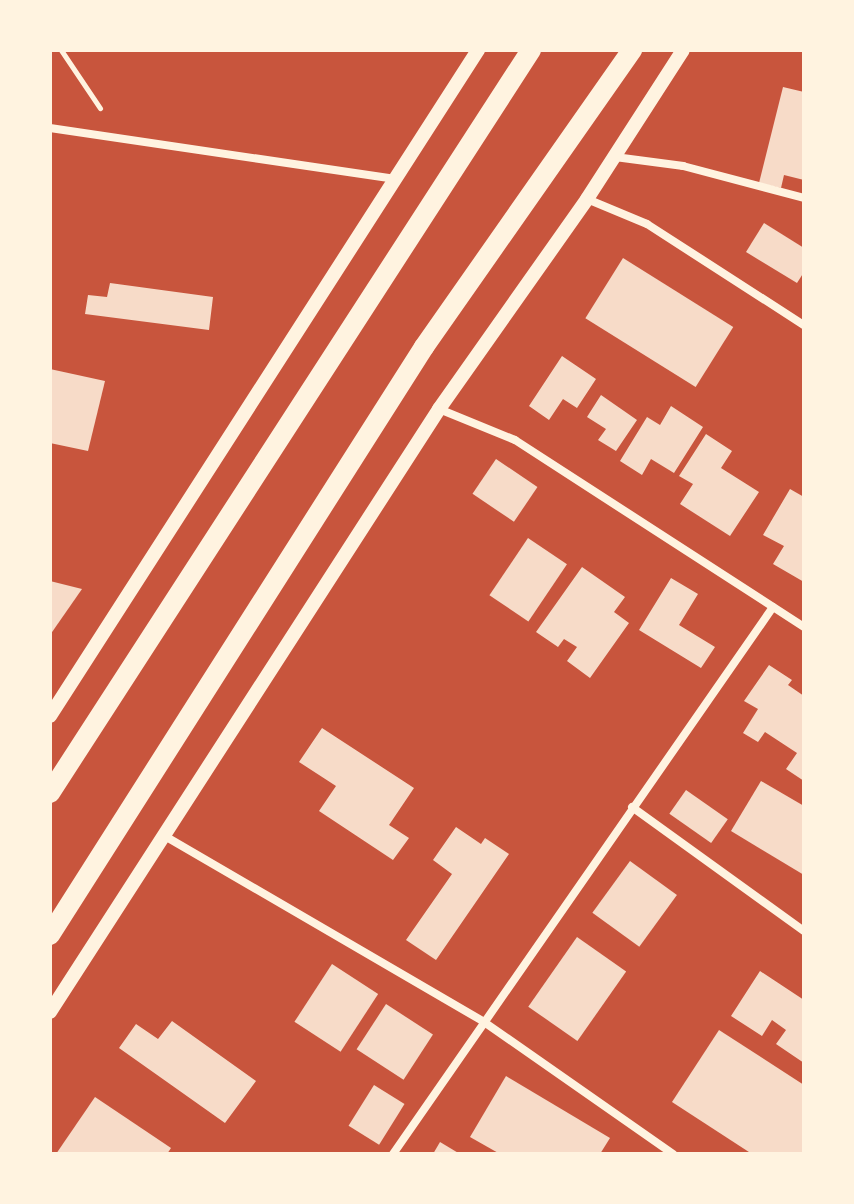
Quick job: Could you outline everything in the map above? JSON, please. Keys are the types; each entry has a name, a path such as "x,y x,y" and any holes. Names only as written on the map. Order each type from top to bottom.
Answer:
{"main road":[{"path":"50,793 531,50"},
{"path":"50,935 424,347 632,50"}],"street":[{"path":"50,716 478,50"},
{"path":"50,1012 439,409 587,199 683,50"},
{"path":"50,128 397,179"},
{"path":"615,157 683,166 804,198"},
{"path":"587,199 647,224 804,325"},
{"path":"439,409 515,440 804,627"},
{"path":"393,1154 773,607"},
{"path":"632,807 804,931"},
{"path":"163,835 484,1022 673,1154"}],"path":[{"path":"61,50 121,138"}],"building":[{"path":"783,87 804,92 804,180 784,175 781,188 759,183"},
{"path":"764,223 804,248 804,272 797,283 746,252"},
{"path":"623,258 733,327 696,387 585,318"},
{"path":"110,283 213,297 209,330 85,314 88,295 107,297"},
{"path":"562,356 596,379 577,408 563,399 549,420 529,406"},
{"path":"50,369 105,381 88,451 50,443"},
{"path":"601,395 637,420 616,451 598,440 606,429 587,417"},
{"path":"671,406 703,427 674,473 651,459 642,475 620,461 647,417 660,425"},
{"path":"706,434 732,451 721,468 759,492 730,536 680,504 693,484 679,476"},
{"path":"496,459 537,487 514,522 473,494"},
{"path":"790,489 804,497 804,582 773,564 784,546 763,535"},
{"path":"528,538 567,564 528,621 489,595"},
{"path":"582,567 625,597 614,612 629,623 590,678 567,661 577,647 564,639 558,647 536,632"},
{"path":"671,578 698,594 679,625 715,647 701,668 639,630"},
{"path":"50,581 82,589 50,635"},
{"path":"769,665 792,680 788,685 804,696 804,781 786,769 797,753 765,732 758,742 743,733 758,709 744,701"},
{"path":"322,728 414,788 389,825 409,838 393,860 319,811 336,786 299,762"},
{"path":"761,781 804,806 804,875 731,831"},
{"path":"686,790 728,819 711,843 669,814"},
{"path":"456,827 481,844 485,838 509,854 436,960 406,940 452,874 433,860"},
{"path":"630,861 677,895 639,947 592,913"},
{"path":"577,937 626,971 577,1041 528,1007"},
{"path":"332,964 378,994 341,1052 294,1022"},
{"path":"760,971 804,1000 804,1063 776,1044 786,1030 772,1020 762,1036 731,1016"},
{"path":"386,1004 433,1034 404,1080 357,1049"},
{"path":"172,1021 256,1081 225,1123 119,1048 136,1024 158,1039"},
{"path":"719,1030 804,1085 804,1154 752,1154 672,1102"},
{"path":"506,1076 610,1138 600,1154 500,1154 470,1137"},
{"path":"374,1085 405,1104 379,1145 349,1126"},
{"path":"95,1097 171,1148 167,1154 56,1154"},
{"path":"440,1142 460,1154 433,1154"}]}
